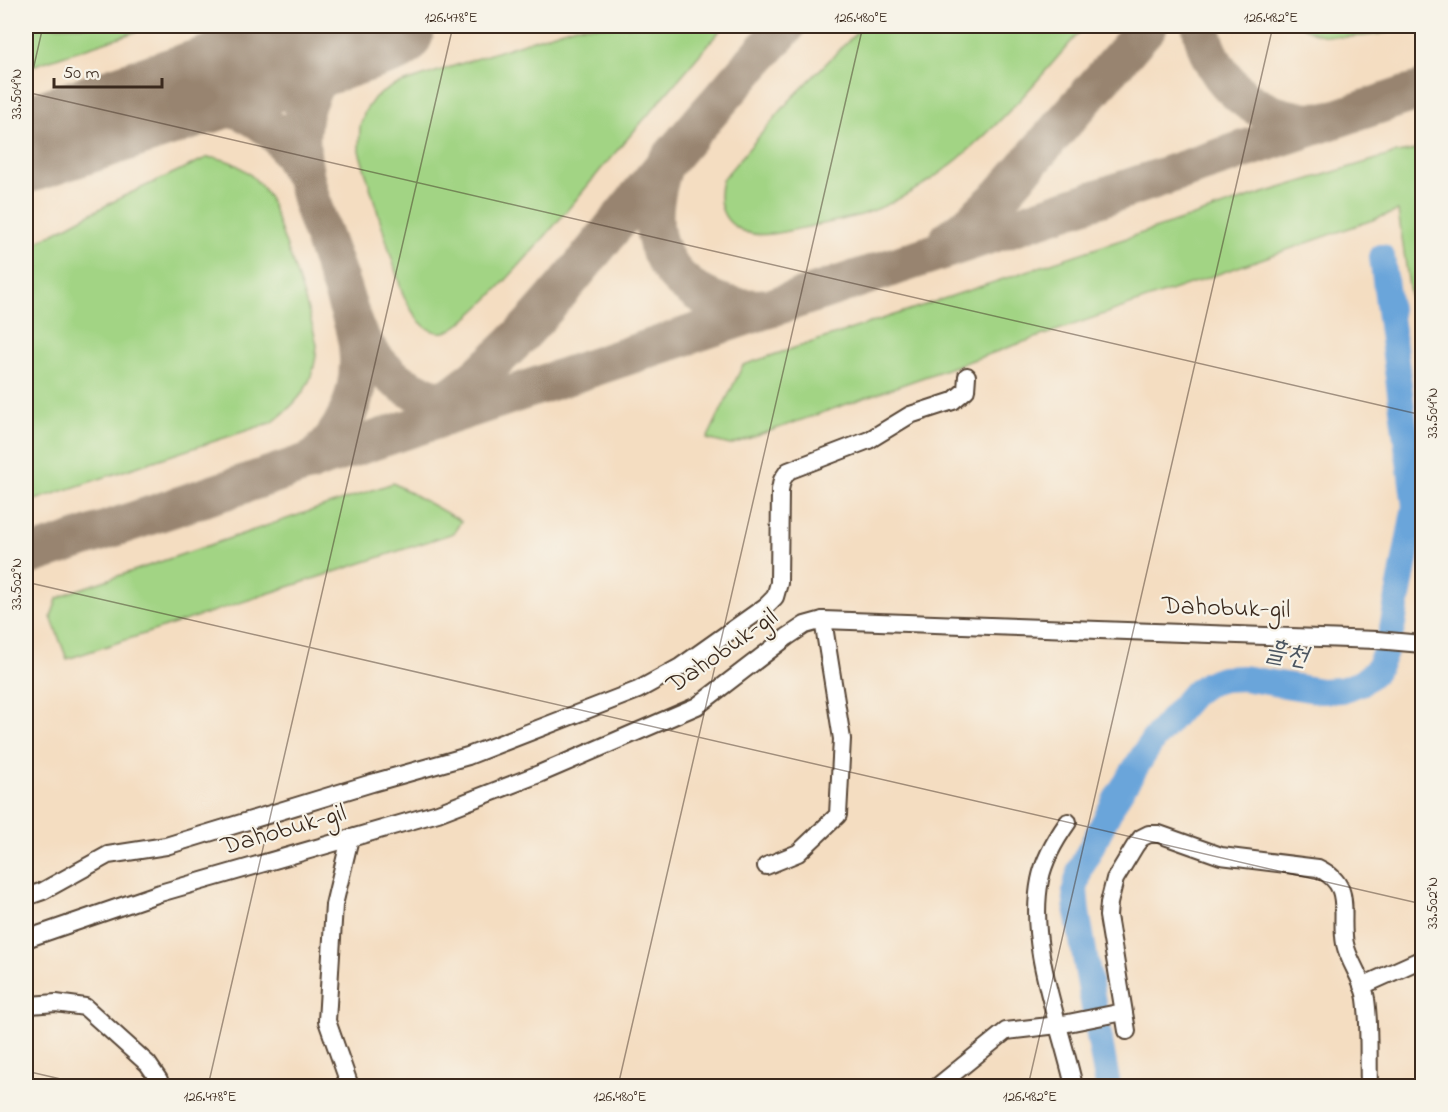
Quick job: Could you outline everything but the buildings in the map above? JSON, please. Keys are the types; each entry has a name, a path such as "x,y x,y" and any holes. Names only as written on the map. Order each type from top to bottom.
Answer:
{"street":[{"path":"26,897 43,891 108,855 166,846 468,756 638,690 680,667 735,629 775,597 779,590 780,490 782,480 788,471 869,440 910,415 953,401 966,390 967,376"},
{"path":"766,866 798,853 838,814 842,739 823,620"},
{"name":"Dahobuk-gil","path":"26,939 160,893 438,813 697,706 787,637 805,626 823,620 1377,640 1422,644"},
{"path":"1068,822 1047,857 1040,878 1036,926 1074,1086"},
{"path":"1127,1031 1108,916 1115,879 1141,838 1149,834 1159,834 1221,856 1318,868 1328,872 1342,891 1345,944 1366,997 1369,1086"},
{"path":"350,838 334,905 327,1020 350,1086"},
{"path":"1362,986 1422,959"},
{"path":"26,1004 56,1003 85,1007 148,1064 159,1080 159,1086"},
{"path":"938,1086 1006,1031 1058,1025 1123,1012"}],"green space":[{"path":"26,26 153,26 26,68"},
{"path":"576,26 724,26 500,286 458,325 444,332 430,330 419,320 403,295 359,151 360,126 365,111 375,97 393,86"},
{"path":"863,26 1085,26 985,136 927,182 895,201 861,215 772,234 748,233 734,226 722,209 720,195 722,180 790,100"},
{"path":"1301,26 1422,26 1343,37 1327,36"},
{"path":"1422,149 1422,376 1398,211 730,445 707,439 743,365 1257,195 1397,153"},
{"path":"206,158 232,163 247,172 259,184 271,203 305,299 317,345 310,380 292,405 273,422 26,503 26,248 122,197"},
{"path":"393,483 461,521 454,533 67,659 51,617 57,599 71,592"}],"waterway":[{"name":"흘천","path":"1108,1086 1075,890 1080,869 1117,797 1153,740 1193,694 1207,684 1223,679 1243,678 1321,691 1341,690 1361,683 1376,671 1384,655 1392,629 1415,506 1382,257"}],"taxiway":[{"path":"430,410 460,390 488,367 539,316 688,137 786,26"},
{"path":"949,239 999,197 1148,26"},
{"path":"1201,26 1216,66 1242,96 1259,108 1278,116 1320,121"},
{"path":"310,463 322,452 341,427 353,398 358,367 354,327 306,181 301,148 303,115 314,85 337,57 374,30"},
{"path":"26,557 1422,90"},
{"path":"137,109 184,98 226,104 270,128 288,150 303,175"},
{"path":"26,172 162,102"},
{"path":"663,167 655,201 654,219 656,236 671,268 696,292 712,299 728,305 763,308"},
{"path":"355,329 375,359 398,381 426,396 461,403"}],"runway":[{"path":"26,145 387,26"}]}
